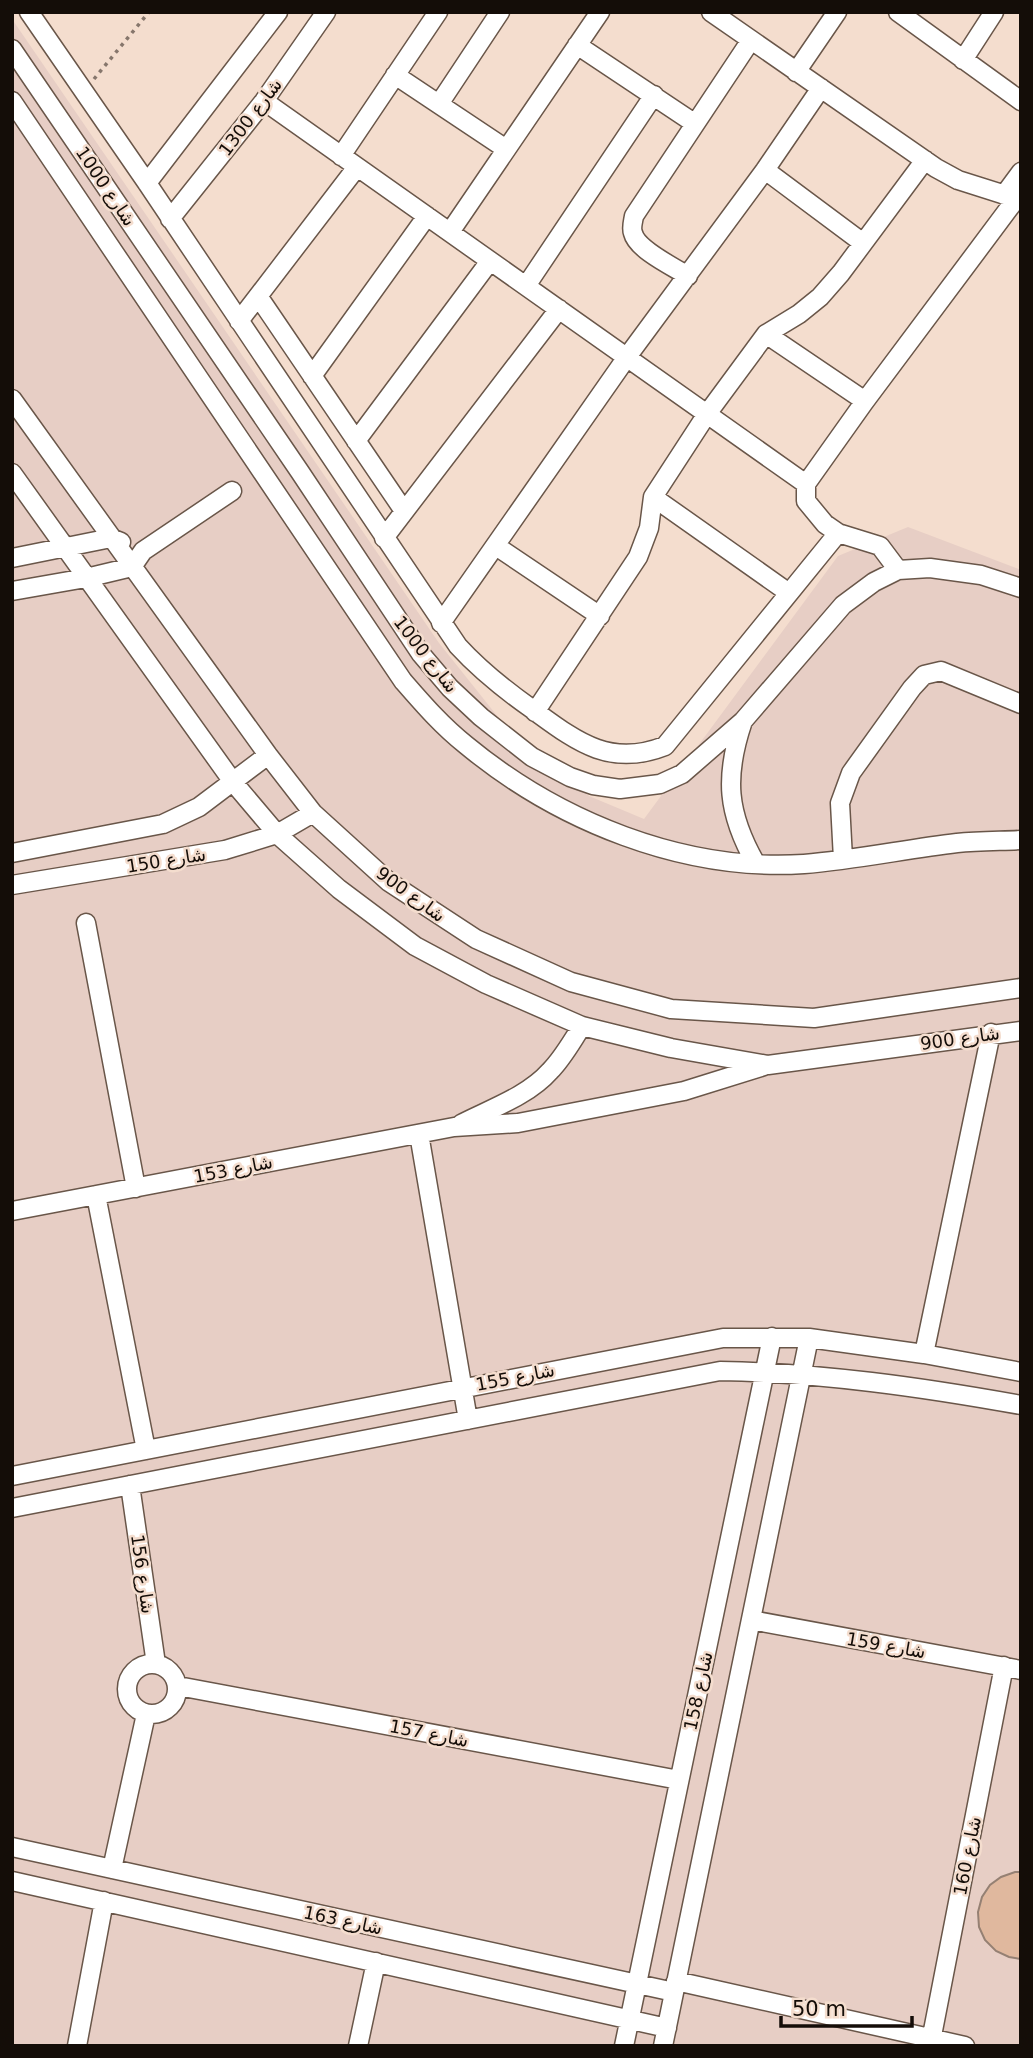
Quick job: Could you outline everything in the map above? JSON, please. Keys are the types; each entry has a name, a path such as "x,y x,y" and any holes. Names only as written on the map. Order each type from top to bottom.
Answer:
{"street":[{"path":"29,12 147,183 441,623 476,666 570,737 599,750 631,755 665,746 838,533"},
{"name":"شارع 1300","path":"170,219 264,101 326,12"},
{"path":"341,156 438,12"},
{"path":"439,104 500,12"},
{"path":"450,232 600,12"},
{"path":"796,72 837,12"},
{"path":"898,12 1021,101"},
{"path":"963,60 994,12"},
{"path":"147,183 275,13"},
{"path":"717,14 925,160 958,180 1014,198"},
{"path":"688,276 635,240 632,231 634,216 751,40"},
{"path":"577,46 654,94 694,123"},
{"name":"شارع 1000","path":"12,49 421,654 450,688 481,717 532,757 570,777 593,785 620,789 660,784 682,774 744,721 855,594 898,570 930,568 959,571 1017,584"},
{"path":"395,75 506,149"},
{"path":"441,623 627,357 765,170 821,88"},
{"path":"526,286 654,94"},
{"name":"شارع 1000","path":"12,101 403,681 434,717 465,745 504,774 545,800 596,825 637,840 697,856 756,864 805,864 958,843 1021,839"},
{"path":"264,101 806,484"},
{"path":"535,712 638,557 649,528 653,497 707,414 766,334 799,314 820,297 925,160"},
{"path":"239,321 356,167"},
{"path":"765,170 863,243"},
{"path":"898,570 880,546 838,533 825,524 806,501 806,484 1014,198 1021,172"},
{"path":"312,376 427,216"},
{"path":"356,441 490,261"},
{"path":"258,296 404,511"},
{"path":"384,538 559,309"},
{"path":"766,334 865,401"},
{"name":"شارع 900","path":"12,399 268,755 313,813 389,882 476,940 571,982 671,1009 814,1018 1021,988"},
{"name":"شارع 900","path":"12,473 233,782 277,834 338,890 415,946 486,984 582,1026 671,1048 768,1065 1021,1031"},
{"path":"12,591 132,567 143,551 232,491"},
{"path":"653,497 789,593"},
{"path":"12,558 111,538 143,551"},
{"path":"496,546 600,616"},
{"path":"843,859 839,803 851,773 924,675 941,671 1021,704"},
{"path":"744,721 734,750 730,779 733,809 741,838 756,864"},
{"name":"شارع 150","path":"12,853 163,824 199,807 268,755"},
{"name":"شارع 150","path":"12,886 225,850 277,834 313,813"},
{"path":"86,923 136,1188"},
{"path":"454,1127 535,1085 560,1059 582,1026"},
{"path":"924,1354 991,1033"},
{"path":"454,1127 518,1122 684,1091 768,1065"},
{"name":"شارع 153","path":"12,1211 454,1127"},
{"path":"419,1134 468,1420"},
{"path":"96,1195 146,1450"},
{"name":"شارع 158","path":"624,2046 772,1337"},
{"name":"شارع 155","path":"12,1476 723,1338 809,1338 924,1354 1021,1372"},
{"path":"665,2037 809,1338"},
{"name":"شارع 155","path":"12,1508 720,1371 802,1373 918,1387 1021,1405"},
{"path":"72,1464 76,1495"},
{"name":"شارع 156","path":"130,1485 156,1664"},
{"name":"شارع 159","path":"751,1620 1013,1668"},
{"path":"156,1664 166,1668 174,1676 178,1686 176,1698 170,1708 159,1714 146,1714 133,1707 127,1692 130,1677 141,1666 156,1664"},
{"name":"شارع 160","path":"930,2042 1013,1668"},
{"name":"شارع 157","path":"178,1686 679,1780"},
{"path":"112,1869 146,1714"},
{"name":"شارع 163","path":"12,1847 637,1984 675,1987 930,2042 965,2046"},
{"name":"شارع 163","path":"12,1881 629,2019 665,2037"},
{"path":"77,2046 104,1901"},
{"path":"358,2046 376,1962"}],"path":[{"path":"84,92 149,12"}],"shaded area":[{"path":"12,19 439,643 510,732 589,796 644,819 838,556 908,527 1021,570 1021,2046 12,2046"}],"building":[{"path":"1015,1872 1021,1872 1021,1959 996,1951 985,1940 979,1927 978,1912 982,1897 990,1885"}]}
